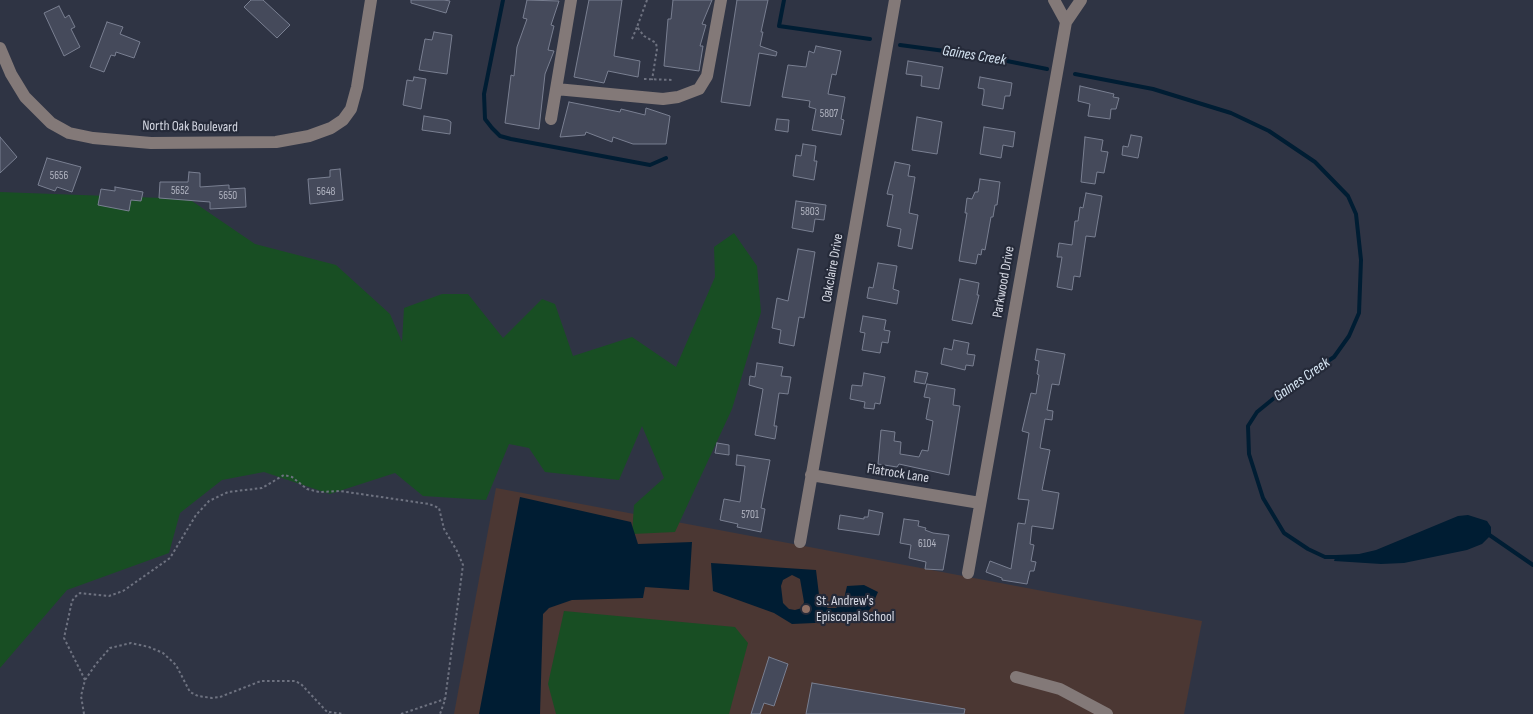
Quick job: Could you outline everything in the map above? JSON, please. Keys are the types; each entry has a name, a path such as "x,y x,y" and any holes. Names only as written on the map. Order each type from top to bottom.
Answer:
{"street":[{"name":"North Oak Boulevard","path":"0,48 11,74 25,97 51,124 69,132 93,138 152,143 276,142 309,136 331,128 343,120 351,109 357,87 372,0"},
{"path":"551,118 571,0"},
{"path":"556,89 664,99 678,97 699,90 707,76 721,0"},
{"name":"Oakclaire Drive","path":"800,542 896,0"},
{"path":"1054,0 1066,22"},
{"name":"Parkwood Drive","path":"968,573 1066,22 1081,0"},
{"name":"Flatrock Lane","path":"811,475 980,503"},
{"path":"1016,677 1060,689 1108,714"}],"path":[{"path":"632,39 647,0"},
{"path":"637,27 644,36 656,43 657,49 652,80"},
{"path":"644,79 673,80"},
{"path":"86,680 64,638 72,601 75,597 80,593 109,596 124,591 170,558 196,515 209,501 228,492 262,488 284,474 292,477 307,490 358,493 429,504 439,508 444,529 463,565 445,699 440,714"},
{"path":"84,714 81,696 86,680 102,654 110,648 132,644 149,647 163,653 176,666 190,692 198,696 220,697 261,680 295,681 301,684 328,713 344,714"},
{"path":"401,714 445,699"}],"shaded area":[{"name":"St. Andrew's Episcopal School","path":"496,488 1202,621 1184,714 454,714"}],"green space":[{"path":"0,192 189,199 255,244 336,265 390,314 402,342 404,308 442,294 468,294 503,338 542,299 555,304 573,356 632,337 676,367 715,277 714,247 734,233 757,266 761,312 732,409 675,532 632,534 634,505 664,478 642,426 619,480 545,472 529,448 509,444 486,500 423,496 395,473 330,494 264,472 222,480 180,513 169,553 67,590 0,668"},
{"path":"564,611 735,627 748,643 729,714 556,714 548,684"}],"water":[{"path":"520,497 631,522 638,544 692,542 689,590 645,587 643,598 572,600 549,608 543,614 540,714 479,714"},
{"path":"1468,515 1487,521 1491,527 1491,535 1482,544 1467,550 1404,563 1381,564 1334,561 1336,555 1359,554 1376,550 1458,516"},
{"path":"711,563 816,570 820,603 828,608 836,608 843,603 847,586 864,585 878,592 871,608 859,621 792,624 774,613 713,591","holes":["792,575 800,579 804,602 802,608 789,609 783,603 781,586 783,580"]}],"building":[{"path":"251,0 263,0 290,25 277,38 244,7"},
{"path":"411,0 450,1 446,13 411,3"},
{"path":"527,0 559,1 551,25 554,26 548,50 554,51 545,74 539,129 505,123 511,75 514,76 517,47 527,19 523,18"},
{"path":"589,0 622,0 614,56 640,61 638,77 608,71 604,83 574,77"},
{"path":"673,0 712,0 702,24 706,25 700,46 703,46 699,71 664,66 668,19 671,19"},
{"path":"737,0 768,0 760,46 777,52 776,56 759,53 750,106 721,102"},
{"path":"59,6 65,18 69,15 75,27 71,29 80,47 64,56 44,13"},
{"path":"107,22 123,27 120,34 140,42 134,58 116,52 115,56 111,55 104,72 90,67"},
{"path":"434,32 452,35 447,74 419,70 425,39 432,40"},
{"path":"816,46 841,51 836,75 832,74 828,94 845,97 841,119 844,120 841,135 812,130 816,109 809,107 810,101 782,97 788,65 806,67 809,51 814,53"},
{"path":"908,61 943,67 939,89 921,86 922,76 906,74"},
{"path":"414,77 426,79 421,109 403,105 407,80 413,81"},
{"path":"980,77 1012,83 1010,96 1005,96 1003,109 982,105 984,89 978,88"},
{"path":"1080,86 1114,94 1113,97 1119,98 1116,109 1111,109 1110,119 1088,116 1090,104 1078,101"},
{"path":"569,102 620,112 621,109 645,115 646,108 670,116 666,144 633,144 613,137 612,142 586,132 585,135 560,137"},
{"path":"424,116 451,122 450,134 422,130"},
{"path":"917,117 942,122 937,154 912,150"},
{"path":"777,119 789,120 788,132 775,130"},
{"path":"984,127 1015,132 1013,147 1003,145 1001,158 980,154"},
{"path":"1131,135 1142,137 1138,158 1122,155 1123,146 1128,147"},
{"path":"0,137 17,157 0,173"},
{"path":"1085,137 1103,140 1101,151 1108,152 1104,173 1097,172 1095,184 1081,182"},
{"path":"803,144 816,146 814,161 817,161 814,180 793,176 796,155 801,156"},
{"path":"47,158 81,167 72,192 57,187 55,191 38,185"},
{"path":"895,162 910,165 908,176 915,177 909,213 918,215 912,249 898,246 901,229 887,226 893,195 887,194"},
{"path":"340,169 343,200 310,204 308,179 330,177 330,170"},
{"path":"189,172 200,173 200,187 229,185 229,189 245,188 246,207 210,209 210,202 159,198 160,182 188,182"},
{"path":"980,179 1000,182 997,205 995,205 993,217 991,217 985,250 982,249 981,255 978,254 976,264 959,261 967,213 965,213 967,198 972,199 975,192 978,192"},
{"path":"115,187 143,192 141,201 131,200 129,211 98,205 101,189 115,191"},
{"path":"1086,193 1102,196 1095,237 1086,236 1080,277 1074,276 1072,290 1057,287 1062,257 1057,257 1059,243 1072,245 1075,221 1078,221 1080,207 1083,208"},
{"path":"796,201 826,205 824,220 815,219 813,232 792,228"},
{"path":"798,249 815,252 804,318 799,317 794,346 779,343 781,330 772,328 777,298 788,301"},
{"path":"878,263 897,266 893,289 899,291 897,304 867,298 869,287 873,288"},
{"path":"960,279 979,283 977,295 979,295 972,324 952,320"},
{"path":"863,316 886,320 884,330 890,331 888,343 882,342 880,353 862,350 865,333 860,332"},
{"path":"954,340 969,343 967,354 975,355 973,366 966,365 965,370 941,364 944,348 952,350"},
{"path":"1037,349 1065,354 1059,385 1052,384 1047,410 1053,411 1052,420 1045,419 1040,448 1050,450 1042,490 1059,493 1053,529 1032,526 1030,544 1034,545 1031,561 1036,562 1034,571 1030,571 1027,584 1002,580 1002,578 986,572 990,561 1011,569 1018,523 1025,524 1029,500 1018,499 1029,433 1022,431 1031,393 1036,394 1039,375 1037,374 1039,361 1035,360"},
{"path":"757,363 783,367 781,376 791,377 788,394 779,393 774,426 777,426 775,439 755,435 763,389 749,385 750,376 755,377"},
{"path":"916,371 928,373 925,384 914,382"},
{"path":"864,373 885,377 880,404 875,403 874,409 864,408 865,402 850,399 852,385 862,386"},
{"path":"927,384 955,389 953,405 960,406 949,475 899,464 897,467 878,464 881,430 895,432 894,441 901,442 900,454 919,457 922,450 928,451 933,421 926,419 930,398 924,397"},
{"path":"717,443 729,445 729,455 715,453"},
{"path":"737,455 770,460 761,508 765,509 761,532 737,527 738,524 720,520 724,499 740,502 745,466 736,465"},
{"path":"869,510 883,513 879,535 838,529 840,515 864,519 864,517 868,517"},
{"path":"904,519 919,521 918,526 926,528 925,530 933,533 949,535 943,570 925,569 926,562 909,558 911,545 900,543"},
{"path":"769,657 788,664 774,706 764,703 760,714 751,714"},
{"path":"812,683 965,709 964,714 806,714"}],"waterway":[{"path":"503,0 484,94 485,119 500,136 650,165 666,158"},
{"name":"Gaines Creek","path":"784,0 779,26 870,39"},
{"name":"Gaines Creek","path":"900,45 982,56 1047,69"},
{"name":"Gaines Creek","path":"1075,74 1153,89 1231,113 1269,131 1315,162 1348,196 1356,214 1361,260 1359,313 1349,336 1334,357 1284,390 1257,412 1248,426 1249,454 1263,498 1284,533 1308,549 1325,557 1337,557"},
{"name":"Gaines Creek","path":"1488,534 1533,565"}],"place":[{"name":"St. Andrew's Episcopal School","path":"806,609"}]}
